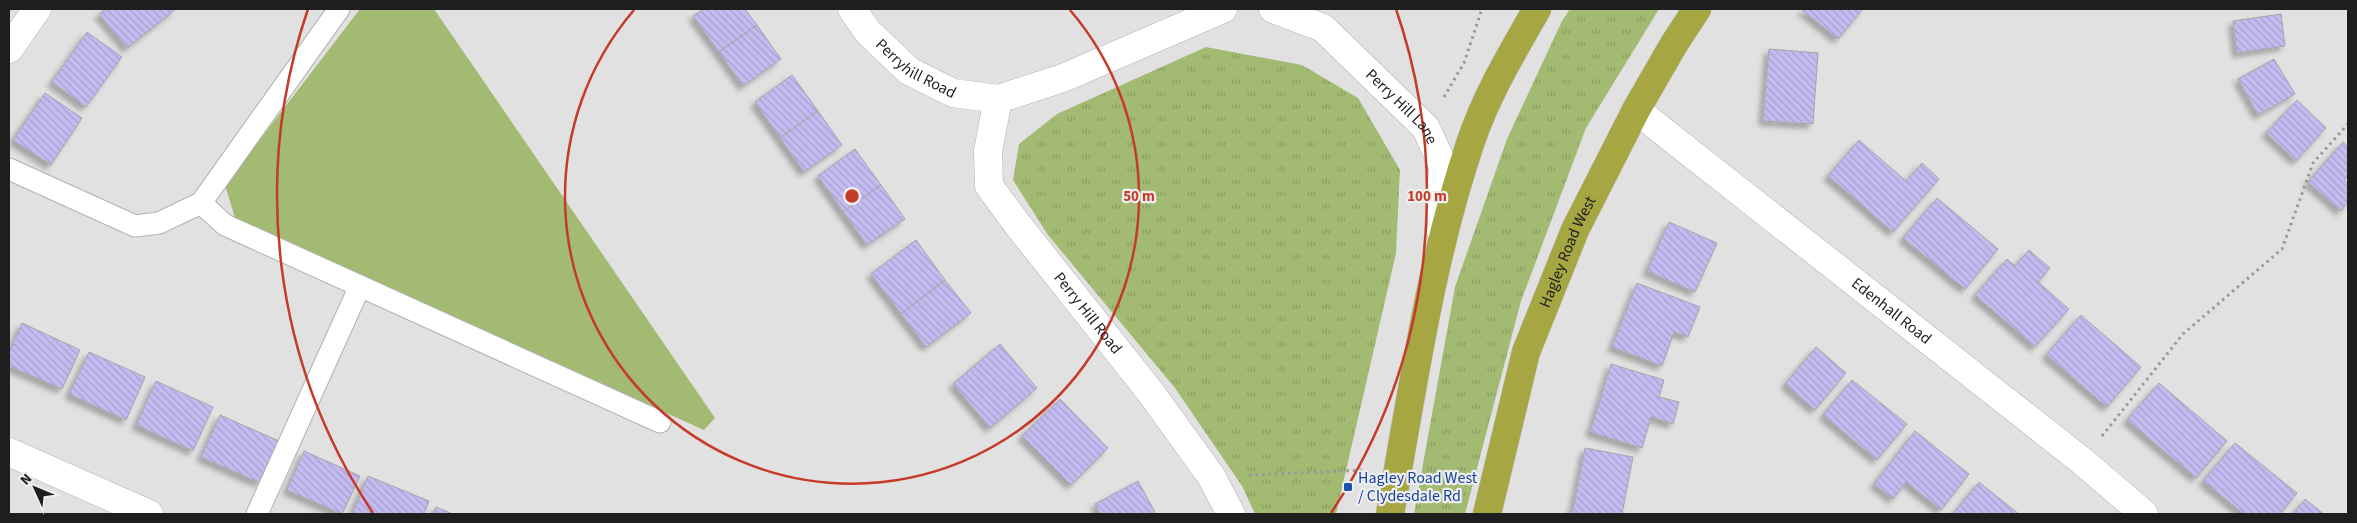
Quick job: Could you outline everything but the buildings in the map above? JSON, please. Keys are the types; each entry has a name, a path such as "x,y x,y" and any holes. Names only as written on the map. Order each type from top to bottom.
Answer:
{"highway":[{"path":"1390,514 1437,258 1472,140 1499,74 1537,9"},
{"name":"Hagley Road West","path":"1487,514 1526,352 1575,230 1636,110 1674,44 1697,9"}],"street":[{"path":"9,49 37,9"},
{"name":"Perryhill Road","path":"852,9 868,32 908,71 953,93 998,99"},
{"path":"998,99 1062,78 1223,9"},
{"name":"Perry Hill Lane","path":"1273,9 1323,28 1426,128 1443,166 1437,258"},
{"name":"Perry Hill Road","path":"998,99 988,152 989,186 1151,393 1210,476 1231,514"},
{"name":"Edenhall Road","path":"1636,110 2082,461 2144,514"},
{"path":"9,452 149,514"}],"lane":[{"path":"9,168 135,226 159,224 202,203 339,9"},
{"path":"202,203 225,225 660,422"},
{"path":"257,514 360,286"}],"path":[{"path":"1426,128 1464,63 1482,9"},
{"path":"2082,461 2183,334 2282,249 2313,163 2348,124"},
{"path":"1210,476 1399,468"}],"green space":[{"path":"360,9 434,9 715,418 704,430 235,218 225,185"},
{"path":"1570,9 1659,9 1586,128 1521,301 1465,514 1414,514 1455,287 1507,139 1562,21"},
{"path":"1206,47 1302,65 1358,98 1400,170 1396,253 1336,514 1255,514 1242,486 1175,388 1048,235 1013,180 1019,144 1057,114"}],"place":[{"name":"Hagley Road West / Clydesdale Rd","path":"1348,487"}]}
